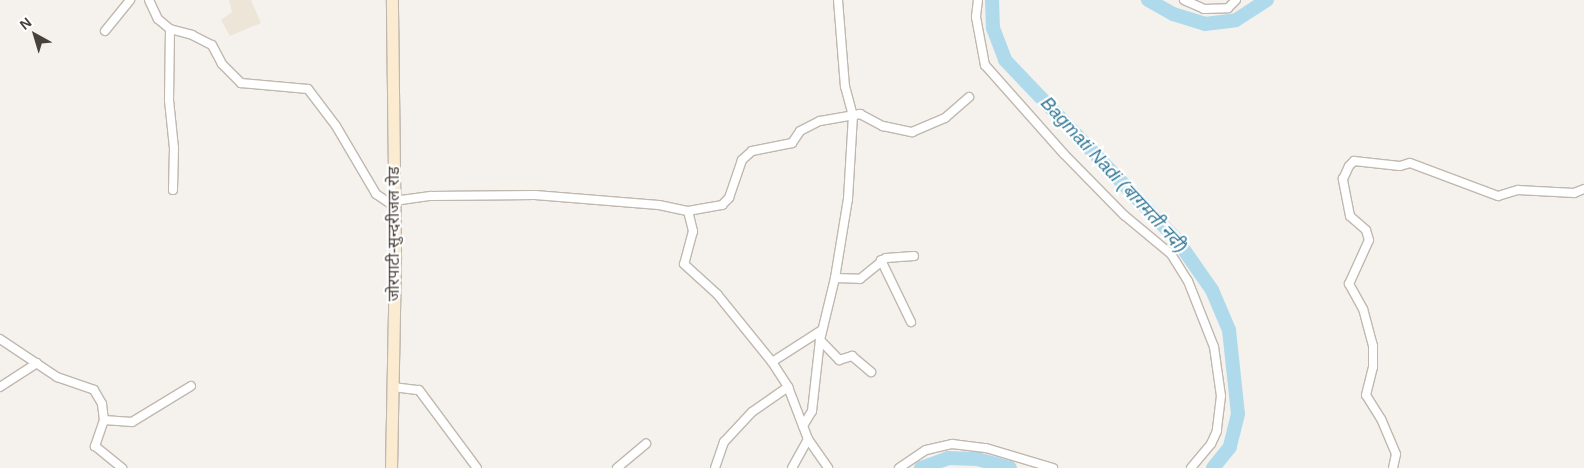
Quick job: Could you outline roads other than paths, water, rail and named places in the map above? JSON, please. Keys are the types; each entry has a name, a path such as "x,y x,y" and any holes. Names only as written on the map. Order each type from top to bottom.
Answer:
{"main road":[{"name":"जोरपाटी-सुन्दरीजल रोड","path":"391,468 395,204 392,0"}],"street":[{"path":"105,31 130,0"},
{"path":"149,0 158,20 170,29 207,40 231,75 242,83 308,89 336,126 376,194 395,204 431,196 535,195 659,205 688,211 722,205 729,198 742,160 752,151 792,143 800,131 820,121 852,113 912,132 945,118 969,97"},
{"path":"803,426 812,411 820,340 835,278 848,199 852,113 845,86 838,0"},
{"path":"978,0 976,17 985,65 1064,154 1124,215 1171,254 1188,281 1214,347 1221,396 1217,431 1211,444 1191,468"},
{"path":"1184,0 1204,9 1228,8 1236,0"},
{"path":"170,29 169,100 174,148 174,190"},
{"path":"1393,468 1396,454 1381,419 1366,395 1373,367 1372,346 1363,309 1349,284 1369,240 1366,230 1350,216 1343,178 1349,166 1354,161 1400,166 1410,163 1498,196 1518,190 1574,193 1584,188"},
{"path":"688,211 692,231 684,264 717,294 772,362 788,387 808,439 828,468"},
{"path":"835,278 860,279 881,260 914,256"},
{"path":"881,260 910,322"},
{"path":"772,362 822,330"},
{"path":"0,339 63,380 94,390 102,404 104,420 95,446 122,468"},
{"path":"820,340 839,360 852,356 871,372"},
{"path":"0,387 37,364"},
{"path":"104,420 132,422 191,386"},
{"path":"393,387 419,390 477,468"},
{"path":"715,468 730,436 752,412 788,387"},
{"path":"792,468 808,439"},
{"path":"617,468 646,444"},
{"path":"899,468 920,452 952,444 986,448 1053,468"}],"waterway":[{"name":"Bagmati Nadi (बागमती नदी)","path":"992,0 993,28 1005,60 1177,240 1212,290 1229,330 1238,414 1230,447 1213,468"},
{"name":"Bagmati Nadi (बागमती नदी)","path":"1148,0 1173,14 1205,24 1236,20 1267,0"},
{"name":"Bagmati Nadi (बागमती नदी)","path":"921,468 948,458 977,459 1010,468"}]}
